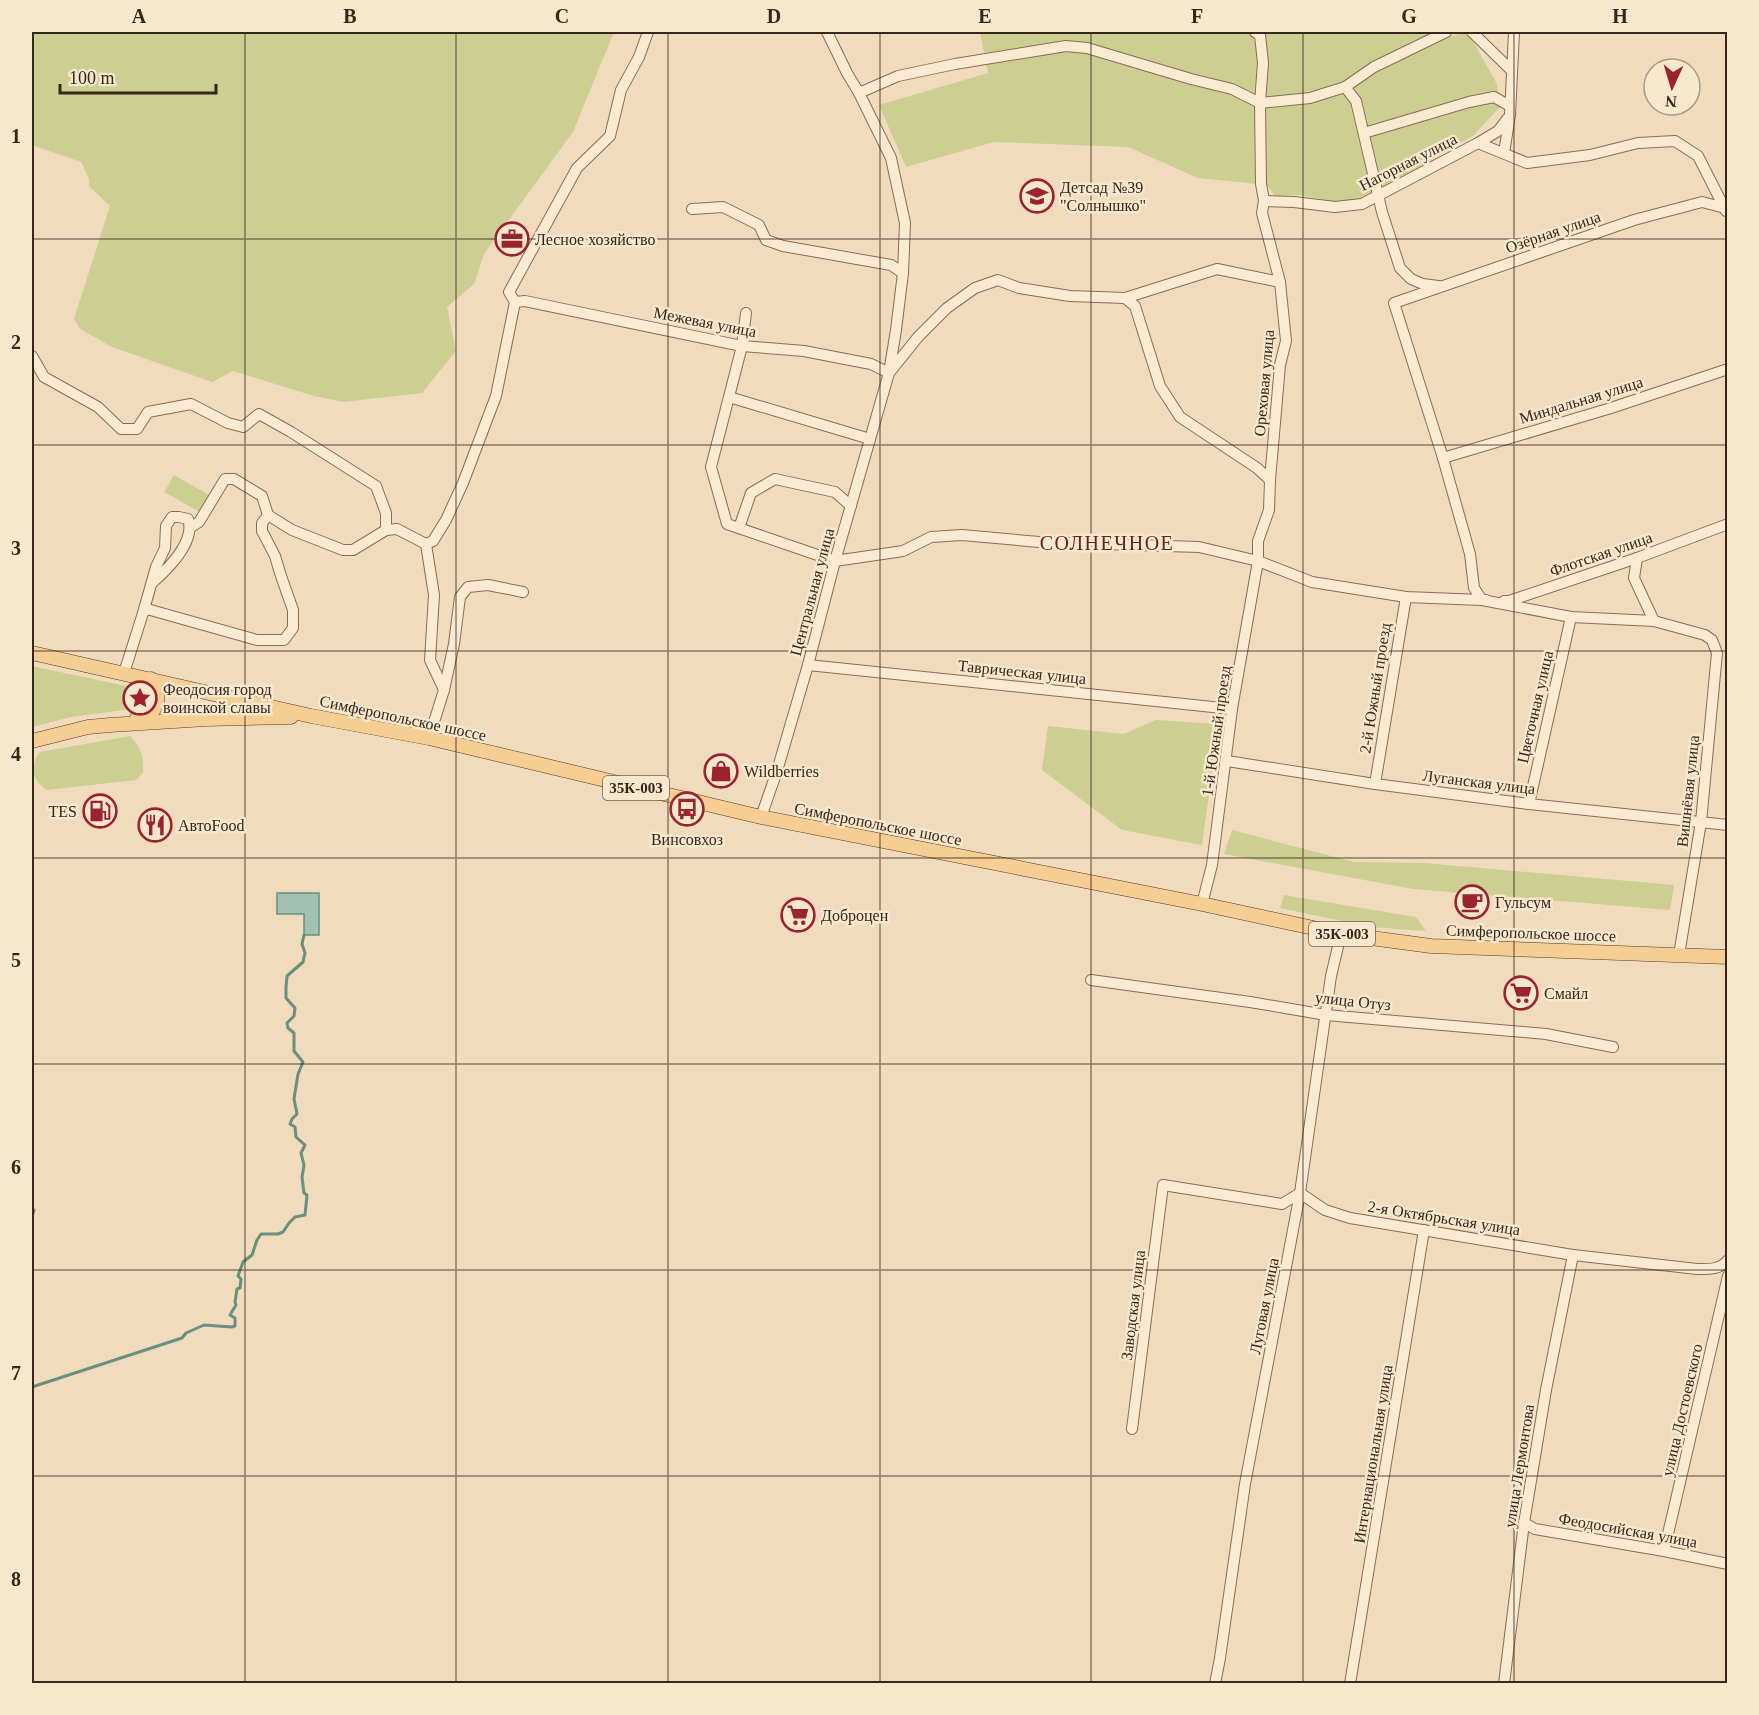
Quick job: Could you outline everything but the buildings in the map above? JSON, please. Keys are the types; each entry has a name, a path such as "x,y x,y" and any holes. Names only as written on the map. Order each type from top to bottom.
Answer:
{"main road":[{"name":"Симферопольское шоссе","path":"32,653 311,716 429,738 761,817 1202,904 1341,934 1431,945 1728,957"},
{"path":"132,723 134,719 150,716 156,708 157,689 151,679"},
{"name":"35К-003","path":"32,741 88,727 132,723 311,716"}],"street":[{"path":"426,544 433,541 446,520 463,483 495,396 515,302 509,292 577,168 610,136 621,90 639,57 648,32"},
{"name":"Центральная улица","path":"761,817 808,665 889,373 903,273 904,223 891,158 826,32"},
{"name":"Ореховая улица","path":"1255,32 1260,35 1263,63 1260,103 1261,184 1264,201 1262,213 1280,282 1286,341 1280,365 1269,510 1258,541 1258,561"},
{"path":"859,93 898,76 1066,46 1087,48 1232,89 1260,103 1310,98 1345,87 1374,67 1446,32"},
{"path":"1472,32 1512,70"},
{"path":"1504,153 1510,111 1514,32"},
{"path":"1345,87 1356,101 1382,212 1400,268 1411,279 1423,284 1441,286"},
{"path":"1364,133 1469,102 1494,97 1510,111"},
{"path":"1478,143 1498,131 1510,111"},
{"name":"Нагорная улица","path":"1264,201 1335,207 1362,204 1478,143 1527,163 1590,154 1638,143 1675,141 1698,156 1726,211"},
{"name":"Озёрная улица","path":"1443,458 1394,303 1634,220 1702,202 1726,211"},
{"path":"692,209 723,207 759,225 766,240 783,246 891,265 903,273"},
{"name":"Центральная улица","path":"889,373 918,337 947,308 975,288 998,279 1020,288 1070,296 1125,298 1217,269 1280,282"},
{"path":"1125,298 1135,306 1160,386 1180,417 1257,468 1270,480"},
{"name":"Межевая улица","path":"515,302 525,301 742,346 804,351 871,364 889,373"},
{"path":"746,313 742,346 711,467 727,524 835,561 903,551 931,537 962,535 1039,542 1200,547 1258,561 1312,582 1406,597 1482,600 1571,617 1654,621 1634,578 1637,558"},
{"path":"32,356 44,377 98,407 121,429 137,429 147,412 191,404 228,423 243,427 259,414 376,486 386,513 386,530"},
{"name":"Миндальная улица","path":"1443,458 1611,408 1728,369"},
{"path":"729,397 870,439"},
{"path":"1443,458 1470,554 1474,588 1482,600"},
{"path":"191,527 200,522 225,479 234,479 262,496 268,514 292,530 343,550 353,550 386,530 397,529 426,544"},
{"path":"740,528 751,493 775,479 835,492 851,506"},
{"path":"143,614 147,609 257,640 284,639 293,628 293,610 275,556 262,531 262,523 268,514"},
{"path":"124,673 156,567 165,548 166,526 172,517 188,519 191,527 185,546 152,583"},
{"name":"Флотская улица","path":"1482,600 1509,601 1637,558 1728,524"},
{"path":"426,544 434,595 430,660 444,690"},
{"name":"1-й Южный проезд","path":"1202,904 1212,865 1232,709 1258,561"},
{"path":"429,738 444,690 454,644 460,597 468,587 488,585 522,592"},
{"name":"2-й Южный проезд","path":"1375,784 1406,597"},
{"name":"Цветочная улица","path":"1529,804 1571,617"},
{"name":"Вишнёвая улица","path":"1654,621 1704,634 1712,640 1717,653 1701,822 1678,955"},
{"name":"Таврическая улица","path":"808,665 1232,709"},
{"name":"Луганская улица","path":"1227,761 1375,784 1529,804 1728,825"},
{"name":"Луговая улица","path":"1215,1683 1245,1484 1300,1193 1331,976 1341,934"},
{"name":"улица Отуз","path":"1091,980 1326,1015 1546,1034 1613,1047"},
{"name":"Заводская улица","path":"1132,1429 1163,1185 1282,1204 1300,1193"},
{"name":"2-я Октябрьская улица","path":"1300,1193 1325,1210 1350,1218 1573,1255 1697,1269 1713,1269 1724,1265 1728,1260"},
{"name":"Интернациональная улица","path":"1350,1683 1424,1230"},
{"name":"улица Лермонтова","path":"1504,1683 1524,1523 1546,1390 1573,1255"},
{"name":"улица Достоевского","path":"1664,1551 1728,1276"},
{"name":"Феодосийская улица","path":"1524,1523 1535,1529 1728,1564"}],"green space":[{"path":"32,32 614,32 573,132 484,254 474,284 447,307 456,351 422,393 343,402 314,396 233,371 212,382 112,347 80,329 74,319 110,206 89,186 89,179 81,162 32,145"},
{"path":"980,32 1450,32 1452,36 1468,32 1497,84 1500,107 1474,135 1371,196 1339,203 1301,195 1275,196 1267,185 1198,178 1128,147 994,142 906,167 879,105 988,73"},
{"path":"174,475 209,495 200,512 164,492"},
{"path":"32,666 149,691 146,707 71,717 32,727"},
{"path":"1156,720 1219,724 1202,845 1122,830 1042,770 1048,726 1124,734"},
{"path":"130,736 139,748 143,762 143,773 136,780 47,790 35,778 33,768 40,752"},
{"path":"1232,830 1354,862 1425,863 1674,885 1670,910 1413,889 1224,854"},
{"path":"1284,895 1416,917 1426,931 1370,927 1280,908"}],"shaded area":[{"path":"277,893 319,893 319,935 304,935 304,914 277,914"}],"waterway":[{"path":"32,1387 182,1338 186,1333 204,1325 235,1326 235,1318 230,1315 236,1305 237,1289 240,1288 241,1279 238,1276 243,1262 252,1255 261,1234 283,1232 295,1217 305,1215 307,1195 304,1193 302,1177 304,1165 301,1153 305,1145 296,1137 295,1127 290,1124 297,1114 294,1099 298,1074 303,1062 294,1051 294,1033 288,1028 287,1023 294,1016 295,1008 286,998 287,976 303,962 304,935"},
{"path":"32,1217 34,1210"}],"place":[{"name":"Детсад №39 \"Солнышко\"","path":"1037,196"},
{"name":"Лесное хозяйство","path":"512,239"},
{"name":"Феодосия город воинской славы","path":"140,698"},
{"name":"Wildberries","path":"721,771"},
{"name":"Винсовхоз","path":"687,809"},
{"name":"TES","path":"100,811"},
{"name":"АвтоFood","path":"155,825"},
{"name":"Гульсум","path":"1472,902"},
{"name":"Доброцен","path":"798,915"},
{"name":"Смайл","path":"1521,993"}],"district":[{"name":"СОЛНЕЧНОЕ","path":"1107,543"}]}
